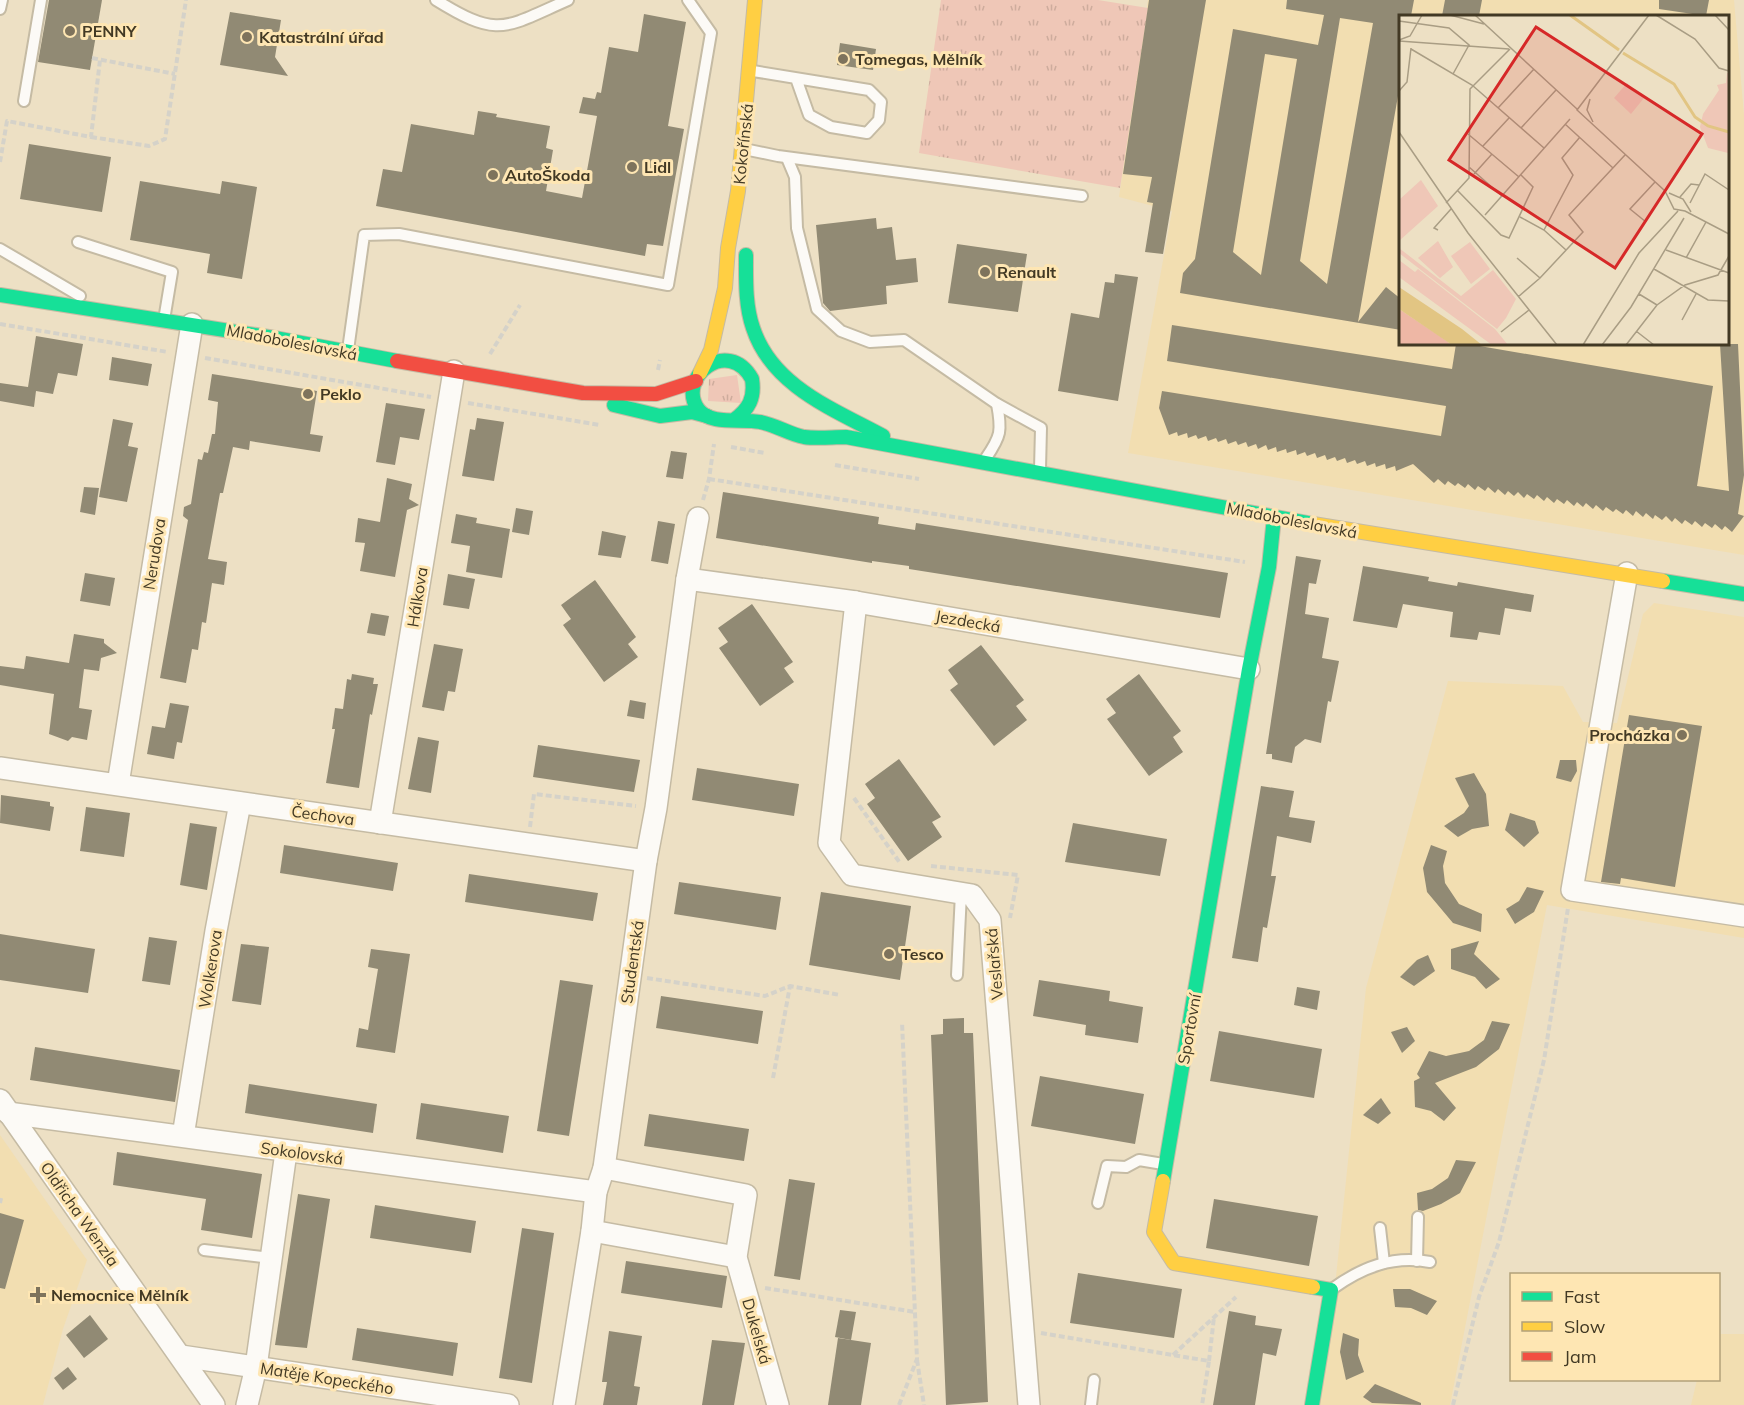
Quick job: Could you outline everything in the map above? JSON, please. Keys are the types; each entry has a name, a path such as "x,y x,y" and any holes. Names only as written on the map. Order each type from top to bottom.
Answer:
{"main road":[{"name":"Kokořínská","path":"698,377 711,350 724,288 738,191 755,0"},
{"path":"738,191 746,238 745,292 752,331 763,353 779,372 803,394 908,449"},
{"name":"Kokořínská","path":"724,288 730,329"},
{"name":"Mladoboleslavská","path":"0,295 192,324 583,393 656,394 698,377 715,362 725,360 743,366"},
{"path":"735,347 743,366 768,395"},
{"path":"698,377 696,400 707,416"},
{"path":"734,420 749,409 755,391 754,381"},
{"name":"Mladoboleslavská","path":"583,393 642,413 660,416 692,412 724,421 760,421 805,438 846,437 1396,539 1627,573 1743,593"},
{"name":"Mladoboleslavská","path":"819,424 846,437"},
{"name":"Sportovní","path":"1274,517 1269,567 1249,669 1154,1232 1174,1263 1331,1290"},
{"path":"1312,1405 1331,1290"}],"street":[{"name":"Nerudova","path":"118,784 192,324"},
{"name":"Hálkova","path":"380,823 454,371"},
{"name":"Studentská","path":"564,1405 592,1232 596,1192 604,1168 646,861 656,808 687,579 698,518"},
{"path":"1627,573 1572,890 1744,916"},
{"name":"Jezdecká","path":"687,579 856,602 1249,669"},
{"name":"Veslařská","path":"856,602 829,843 852,875 972,895 990,920 1029,1405"},
{"name":"Čechova","path":"0,768 646,861"},
{"name":"Wolkerova","path":"183,1136 216,931 240,803"},
{"name":"Sokolovská","path":"4,1106 286,1152 596,1192"},
{"name":"Oldřicha Wenzla","path":"4,1106 214,1405"},
{"path":"247,1405 256,1367 286,1152"},
{"path":"592,1232 736,1257 746,1196 604,1168"},
{"name":"Dukelská","path":"736,1257 778,1405"},
{"name":"Matěje Kopeckého","path":"181,1356 508,1405"}],"lane":[{"path":"0,9 2,0"},
{"path":"24,101 41,0"},
{"path":"435,0 467,20 488,26 511,25 568,0"},
{"path":"348,353 364,235 399,234 668,285 711,33 688,0"},
{"path":"750,70 797,81 869,90 881,102 879,120 867,132 831,127 809,115 797,81"},
{"path":"742,148 787,158 1082,196"},
{"path":"787,158 795,177 797,228 817,309 841,331 870,342 904,340 997,404 1041,428 1040,472"},
{"path":"78,242 172,272 164,320"},
{"path":"0,249 112,313"},
{"path":"982,463 997,441 1002,428 997,404"},
{"path":"957,975 961,893"},
{"path":"1098,1203 1107,1166 1126,1167 1139,1160 1166,1164"},
{"path":"1417,1261 1418,1217"},
{"path":"1380,1228 1384,1263"},
{"path":"204,1250 271,1258"},
{"path":"1331,1290 1357,1271 1384,1263 1430,1262"},
{"path":"1091,1405 1094,1380"}],"path":[{"path":"0,162 7,121 149,146 165,139 186,0"},
{"path":"92,58 175,74"},
{"path":"91,136 100,60"},
{"path":"488,357 520,305"},
{"path":"698,518 710,478 714,444"},
{"path":"710,478 1224,559"},
{"path":"528,845 534,794 656,808"},
{"path":"1453,1405 1479,1297 1499,1242 1544,1060 1562,932 1572,890"},
{"path":"630,976 765,996 790,986 840,994"},
{"path":"773,1078 790,986"},
{"path":"902,1022 917,1359 924,1405"},
{"path":"744,1284 915,1312"},
{"path":"1172,1355 1238,1295"},
{"path":"1202,1405 1214,1317"},
{"path":"1041,1333 1209,1361"},
{"path":"899,1405 917,1359"}],"shaded area":[{"path":"1148,0 1734,0 1744,115 1744,555 1128,453 1172,211 1119,197"},
{"path":"1654,603 1744,617 1744,938 1547,905 1450,1405 1317,1405 1334,1296 1366,988 1448,681 1563,686 1583,722 1617,723 1643,614"},
{"name":"Nemocnice Mělník","path":"0,1135 87,1260 63,1329 43,1405 0,1405"},
{"path":"1720,1334 1744,1334 1744,1405 1691,1405 1697,1381 1720,1381"}],"green space":[{"path":"941,0 1098,0 1148,8 1120,188 919,153"},
{"path":"737,375 741,403 708,401 709,379"}],"building":[{"name":"PENNY","path":"49,0 102,0 90,70 38,62"},
{"path":"1149,0 1206,0 1163,254 1145,252 1153,203 1147,202 1152,177 1123,174"},
{"path":"1287,0 1414,0 1411,15 1399,15 1399,90 1358,322 1386,287 1399,297 1399,330 1180,293 1183,273 1195,259 1233,29 1318,45 1324,15 1286,9","holes":["1340,18 1373,23 1327,284 1300,261","1265,54 1297,59 1261,275 1233,252"]},
{"path":"1445,0 1482,0 1479,15 1442,15"},
{"path":"1659,0 1709,0 1706,15 1659,9"},
{"path":"230,12 281,20 275,57 288,76 220,65"},
{"path":"644,14 686,22 668,126 684,129 663,246 647,244 645,256 376,206 383,169 402,172 411,124 474,135 478,111 497,114 496,117 550,126 546,148 553,150 546,191 582,198 597,116 579,113 583,97 595,99 597,92 601,93 609,47 638,52"},
{"path":"840,43 876,49 873,70 837,65"},
{"path":"29,144 111,157 102,212 20,199"},
{"path":"140,181 220,194 222,181 257,187 242,279 207,273 210,254 130,240"},
{"path":"876,218 877,229 892,227 896,260 916,258 918,282 886,286 887,304 830,311 823,303 816,225"},
{"path":"957,244 1027,254 1018,312 948,303"},
{"path":"1115,274 1138,277 1118,401 1058,391 1071,313 1099,318 1105,282 1114,283"},
{"path":"1172,325 1452,369 1456,345 1474,345 1713,386 1697,486 1729,491 1720,345 1738,344 1744,475 1738,514 1744,516 1732,532 1725,526 1722,530 1715,524 1712,528 1705,523 1702,527 1695,521 1692,525 1685,520 1682,524 1675,518 1672,522 1666,516 1662,520 1655,515 1653,519 1646,513 1643,517 1636,511 1633,516 1626,510 1623,514 1616,509 1613,512 1606,507 1603,511 1596,505 1593,509 1586,503 1583,507 1577,502 1574,506 1567,500 1564,504 1557,499 1554,503 1547,497 1544,501 1537,495 1534,499 1527,494 1524,498 1518,492 1514,496 1508,491 1505,495 1498,489 1495,493 1488,487 1485,491 1478,486 1475,490 1468,484 1465,488 1458,483 1455,486 1448,481 1445,485 1438,479 1434,483 1413,464 1396,471 1395,466 1386,469 1385,464 1376,467 1375,463 1367,466 1365,461 1357,464 1355,460 1347,463 1345,458 1337,461 1335,457 1327,460 1325,455 1317,458 1315,453 1307,456 1305,452 1297,455 1296,450 1287,453 1286,449 1277,452 1276,447 1268,450 1266,445 1258,449 1256,444 1248,447 1246,442 1238,445 1236,441 1228,444 1226,439 1218,442 1216,438 1208,441 1206,436 1198,439 1196,435 1188,438 1187,433 1178,436 1177,432 1169,435 1159,408 1162,391 1441,436 1446,406 1167,361"},
{"path":"36,336 83,344 77,376 58,373 53,394 36,391 34,407 0,401 0,383 28,387"},
{"path":"112,357 152,364 148,386 109,380"},
{"path":"212,374 317,391 310,434 323,436 320,452 250,441 249,450 233,447 223,493 220,493 208,559 227,562 224,585 212,583 206,623 202,622 198,650 192,649 186,683 160,678 188,520 183,516 184,507 191,504 198,459 202,460 204,452 208,453 212,434 215,434 218,402 208,400"},
{"path":"386,403 425,409 419,440 400,437 395,465 376,462"},
{"path":"477,418 504,422 494,481 462,476 470,429 475,430"},
{"path":"113,419 133,423 128,446 138,448 127,502 99,497"},
{"path":"671,451 687,453 683,479 666,477"},
{"path":"387,478 412,484 409,499 419,505 407,510 395,577 360,571 365,543 355,542 358,518 380,522"},
{"path":"84,487 99,488 95,515 80,512"},
{"path":"723,492 879,517 878,524 915,530 916,523 1228,573 1220,618 909,569 909,566 872,561 872,563 716,538"},
{"path":"516,508 533,511 529,535 512,532"},
{"path":"456,514 477,518 476,523 510,529 502,578 466,572 470,546 451,543"},
{"path":"658,521 675,524 668,564 651,561"},
{"path":"602,531 626,536 621,558 598,555"},
{"path":"1296,556 1321,560 1316,584 1309,583 1305,614 1329,618 1322,658 1339,661 1331,702 1328,701 1321,743 1305,739 1295,747 1292,763 1272,759 1272,754 1266,754"},
{"path":"1363,566 1429,577 1428,581 1457,586 1458,582 1534,595 1531,612 1505,608 1500,635 1479,632 1477,640 1450,637 1453,612 1403,604 1397,628 1353,621"},
{"path":"85,573 115,578 110,606 80,601"},
{"path":"448,574 475,579 469,609 443,605"},
{"path":"595,580 636,637 628,644 638,657 604,682 563,625 571,619 561,605"},
{"path":"752,604 793,662 784,668 794,682 760,706 719,648 728,642 718,628"},
{"path":"371,613 389,616 385,636 367,633"},
{"path":"74,634 104,639 104,643 117,653 101,658 99,671 84,669 79,708 92,710 87,740 72,737 68,741 49,734 54,694 0,685 0,666 24,669 26,656 69,663"},
{"path":"434,644 463,649 455,692 448,691 444,711 422,707"},
{"path":"981,645 1024,700 1016,706 1027,720 994,746 950,690 958,684 948,670"},
{"path":"352,674 374,678 373,684 378,684 372,715 370,714 359,788 326,783 335,729 332,729 335,708 343,709 347,679 351,680"},
{"path":"1139,674 1181,731 1173,737 1183,752 1149,776 1107,719 1116,713 1106,699"},
{"path":"630,700 646,703 644,719 627,716"},
{"path":"170,703 189,706 182,743 177,742 174,759 147,754 152,726 165,728"},
{"path":"1629,715 1702,726 1675,887 1621,878 1620,884 1601,882"},
{"path":"418,737 439,741 431,793 408,789"},
{"path":"538,745 640,760 634,792 533,777"},
{"path":"899,759 941,817 932,822 942,837 908,861 867,804 875,798 865,784"},
{"path":"1560,760 1576,760 1577,771 1571,782 1556,778"},
{"path":"697,768 799,784 794,816 692,800"},
{"path":"1474,773 1486,794 1489,826 1472,829 1458,837 1444,826 1464,813 1469,806 1455,778"},
{"path":"1261,786 1294,791 1289,817 1315,821 1311,843 1277,836 1271,876 1276,876 1267,928 1263,927 1258,962 1232,958"},
{"path":"1,795 50,802 50,806 54,807 50,831 0,823"},
{"path":"86,807 130,813 124,857 80,851"},
{"path":"1510,813 1535,821 1539,833 1524,847 1505,830"},
{"path":"190,823 217,827 207,890 180,885"},
{"path":"1073,823 1167,839 1160,876 1065,862"},
{"path":"284,845 398,863 393,891 280,873"},
{"path":"1431,845 1447,851 1443,866 1445,883 1459,904 1482,914 1481,932 1453,923 1427,892 1423,868"},
{"path":"469,874 598,893 593,921 465,902"},
{"path":"679,882 781,897 776,930 674,914"},
{"path":"1527,887 1544,891 1534,912 1515,924 1506,909 1519,901"},
{"path":"821,892 911,906 900,980 809,965"},
{"path":"0,934 95,949 88,993 0,980"},
{"path":"149,937 177,941 170,985 142,981"},
{"path":"1479,941 1474,954 1500,979 1486,989 1475,977 1451,969 1451,949"},
{"path":"241,944 269,947 261,1005 232,1001"},
{"path":"371,949 410,954 395,1053 356,1047 359,1028 368,1030 378,969 368,967"},
{"path":"1428,955 1435,971 1414,986 1400,977 1417,960"},
{"path":"560,980 593,985 569,1136 537,1131"},
{"path":"1039,980 1110,991 1109,1001 1143,1007 1138,1043 1085,1035 1086,1025 1033,1016"},
{"path":"1297,987 1320,991 1317,1010 1294,1005"},
{"path":"661,996 763,1011 758,1044 656,1028"},
{"path":"964,1018 964,1033 973,1033 988,1402 946,1405 931,1035 943,1034 943,1019"},
{"path":"1492,1021 1510,1024 1499,1049 1476,1067 1435,1083 1456,1108 1444,1121 1431,1111 1415,1107 1414,1081 1420,1078 1417,1074 1429,1051 1446,1056 1469,1051 1484,1040"},
{"path":"1407,1027 1415,1041 1402,1053 1391,1032"},
{"path":"1219,1031 1322,1049 1314,1098 1210,1081"},
{"path":"35,1047 180,1070 175,1102 30,1080"},
{"path":"1040,1076 1144,1094 1135,1144 1031,1126"},
{"path":"249,1084 377,1104 373,1133 245,1113"},
{"path":"1381,1098 1391,1113 1378,1124 1363,1115"},
{"path":"421,1103 509,1116 503,1153 416,1139"},
{"path":"649,1114 749,1129 744,1161 644,1146"},
{"path":"117,1152 262,1174 252,1238 201,1230 206,1199 113,1185"},
{"path":"1456,1160 1476,1162 1460,1193 1441,1204 1423,1211 1418,1210 1417,1193 1432,1189 1448,1178"},
{"path":"789,1179 815,1183 800,1280 774,1276"},
{"path":"298,1194 330,1199 307,1348 275,1345"},
{"path":"1214,1199 1318,1216 1309,1266 1206,1248"},
{"path":"375,1205 476,1221 471,1253 370,1238"},
{"path":"0,1213 24,1220 5,1289 0,1288"},
{"path":"522,1228 554,1233 532,1383 499,1378"},
{"path":"626,1261 727,1276 722,1308 621,1293"},
{"path":"1078,1273 1182,1289 1174,1338 1070,1323"},
{"path":"1393,1289 1410,1289 1437,1301 1427,1315 1411,1308 1395,1307"},
{"path":"840,1310 856,1312 851,1340 835,1337"},
{"path":"1229,1311 1256,1316 1255,1325 1282,1329 1276,1356 1263,1353 1255,1405 1213,1405"},
{"path":"90,1315 108,1339 84,1358 66,1335"},
{"path":"357,1328 458,1343 453,1376 352,1360"},
{"path":"609,1331 642,1336 634,1386 640,1387 637,1405 603,1405 607,1382 602,1382"},
{"path":"1343,1333 1359,1339 1358,1355 1364,1372 1346,1380 1340,1352"},
{"path":"838,1338 871,1343 861,1405 828,1405"},
{"path":"712,1340 745,1343 734,1405 702,1405"},
{"path":"68,1367 77,1379 63,1390 54,1378"},
{"path":"1375,1384 1421,1403 1421,1405 1372,1403 1363,1397"}],"traffic: fast":[{"path":"746,255 746,292 750,319 762,348 774,366 806,394 883,436"},
{"path":"0,295 275,338 397,361"},
{"path":"734,420 744,412 750,402 753,392 752,379 742,367 730,361 719,361 708,366 699,375 694,385 693,397 698,409 710,418 718,420 760,422 804,437 846,437 1313,524"},
{"path":"614,405 660,416 692,412 707,416"},
{"path":"1163,1181 1249,669 1269,567 1274,517"},
{"path":"1663,581 1744,594"},
{"path":"1312,1405 1331,1290 1313,1287"}],"traffic: slow":[{"path":"700,373 711,350 725,288 728,248 738,191 755,0"},
{"path":"1313,524 1663,581"},
{"path":"1163,1181 1154,1232 1174,1263 1313,1287"}],"traffic: jam":[{"path":"397,361 583,393 656,394 696,381"}],"place":[{"name":"PENNY","path":"70,31"},
{"name":"Katastrální úřad","path":"247,37"},
{"name":"Tomegas, Mělník","path":"843,59"},
{"name":"Lidl","path":"632,167"},
{"name":"AutoŠkoda","path":"493,175"},
{"name":"Renault","path":"985,272"},
{"name":"Peklo","path":"308,394"},
{"name":"Procházka","path":"1682,735"},
{"name":"Tesco","path":"889,954"},
{"name":"Nemocnice Mělník","path":"38,1295"}]}
